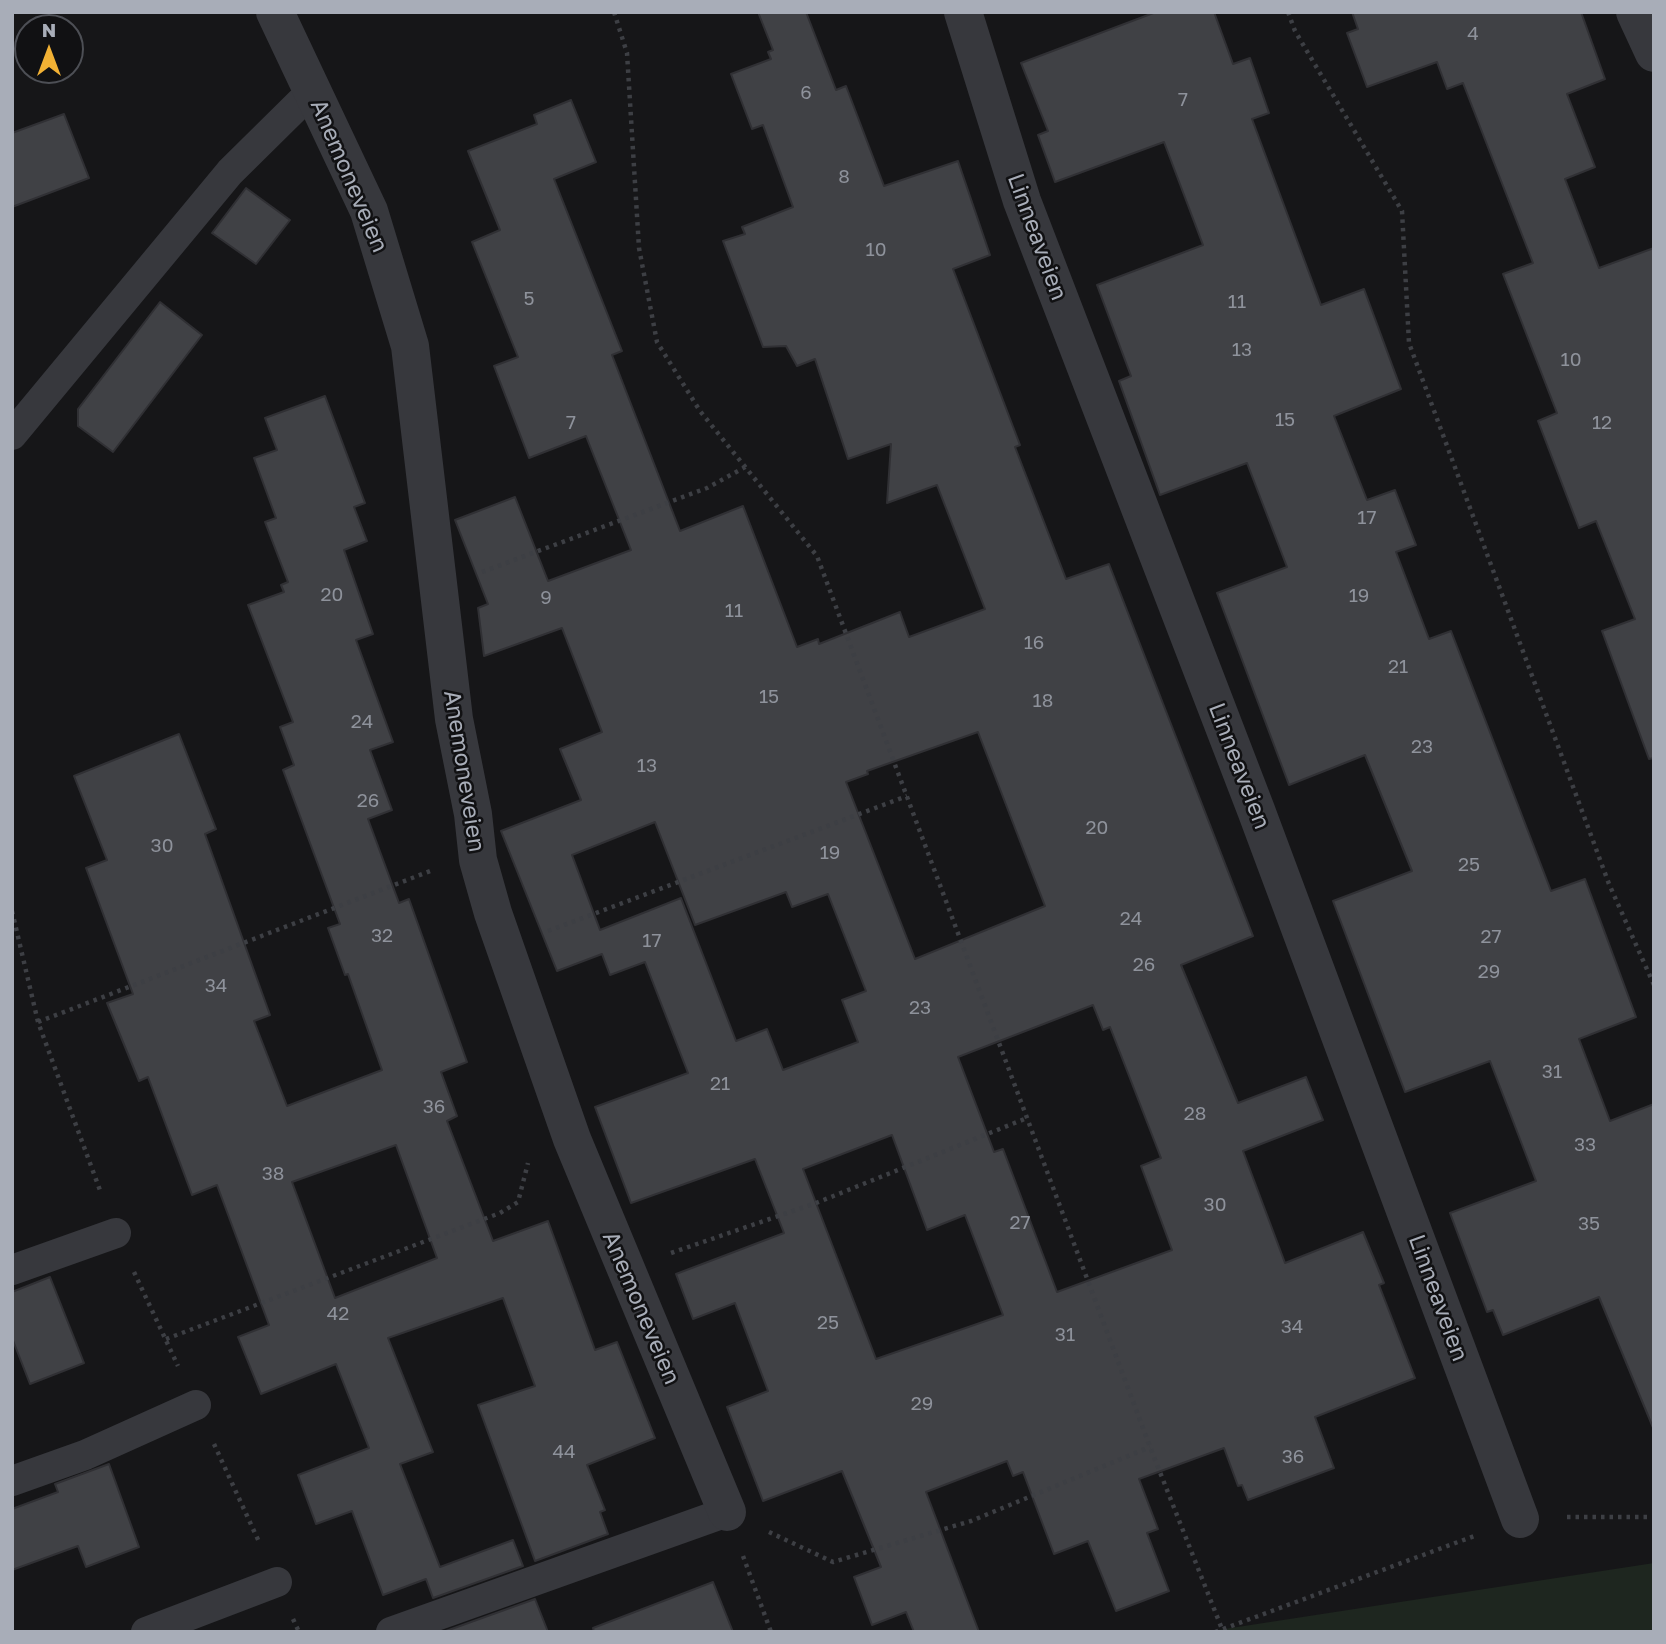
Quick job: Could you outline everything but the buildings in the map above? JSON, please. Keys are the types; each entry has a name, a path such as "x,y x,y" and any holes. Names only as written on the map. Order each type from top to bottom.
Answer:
{"street":[{"name":"Anemoneveien","path":"275,12 369,211 410,346 454,719 473,814 478,860 505,947 572,1139 624,1270 727,1512"},
{"name":"Linneaveien","path":"963,12 1022,201 1261,823 1520,1519"},
{"path":"1635,12 1654,53"}],"lane":[{"path":"12,435 230,172 312,91"},
{"path":"12,1270 116,1233"},
{"path":"12,1481 85,1455 196,1405"},
{"path":"391,1632 727,1512"},
{"path":"146,1632 277,1582"}],"path":[{"path":"614,12 627,53 639,248 657,342 700,411 817,556 1150,1447 1222,1629"},
{"path":"1288,12 1295,31 1402,211 1409,343 1609,884 1654,985"},
{"path":"439,588 708,488 747,466"},
{"path":"505,947 907,796"},
{"path":"38,1022 317,912 447,865 478,860"},
{"path":"12,911 38,1022 116,1233 299,1632"},
{"path":"624,1270 816,1203 1027,1118"},
{"path":"166,1339 500,1213 518,1202 528,1162 535,1154 572,1139"},
{"path":"727,1512 833,1562 971,1521 1150,1447"},
{"path":"727,1512 771,1632"},
{"path":"1215,1632 1520,1519 1603,1515 1654,1517"}],"shaded area":[{"path":"1654,1563 1654,1632 1205,1632"}]}
